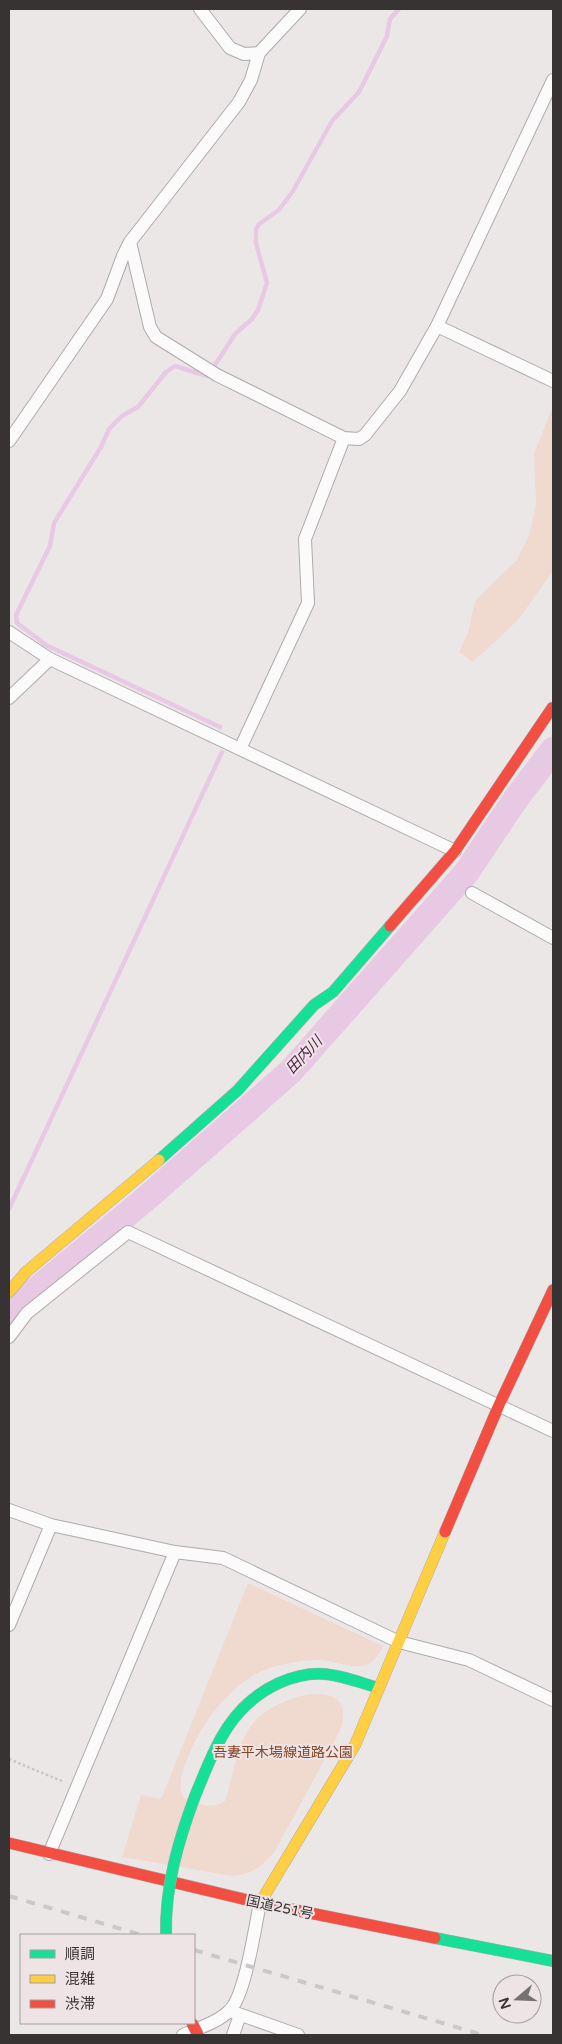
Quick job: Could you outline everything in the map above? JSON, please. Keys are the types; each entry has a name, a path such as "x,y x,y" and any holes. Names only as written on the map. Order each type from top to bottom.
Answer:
{"main road":[{"path":"9,1292 26,1272 129,1187 238,1090 314,1005 333,992 455,851 552,708"},
{"path":"260,1904 355,1745 499,1406 553,1290"},
{"path":"166,1934 165,1914 168,1880 176,1849 195,1796 222,1734 237,1711 253,1697 272,1686 294,1678 316,1674 337,1677 379,1688"},
{"name":"国道251号","path":"9,1843 260,1904 553,1962"}],"street":[{"path":"200,9 230,48 244,54 259,53"},
{"path":"9,441 107,299 130,242 240,102 251,80 259,53 300,9"},
{"path":"130,242 150,326 156,337 217,376 344,438 359,439 366,435 400,391 437,326 553,80"},
{"path":"437,326 553,381"},
{"path":"240,749 308,603 305,539 344,438"},
{"path":"9,632 50,659 455,851"},
{"path":"9,698 50,659"},
{"path":"472,893 553,938"},
{"path":"9,1337 27,1313 128,1232 553,1431"},
{"path":"9,1510 51,1525 175,1552 223,1558 399,1642 469,1660 553,1700"},
{"path":"9,1625 51,1525"},
{"path":"49,1854 175,1552"},
{"path":"232,2035 237,2001 260,1904"},
{"path":"183,2035 219,2018 235,2013 298,2035"}],"path":[{"path":"9,1759 77,1787"}],"green space":[{"path":"553,406 553,571 518,620 473,662 459,652 468,633 475,601 517,560 529,535 536,505 534,454"},
{"name":"吾妻平木場線道路公園","path":"248,1583 383,1646 375,1659 362,1666 351,1666 322,1660 308,1661 276,1666 254,1675 225,1698 209,1718 196,1739 182,1774 181,1792 183,1797 194,1802 209,1806 220,1804 225,1801 235,1762 246,1734 262,1715 277,1705 311,1694 327,1695 338,1701 343,1712 340,1731 275,1851 266,1861 251,1871 232,1876 122,1857 141,1795 161,1799"}],"waterway":[{"path":"213,368 235,334 252,319 258,310 267,283 256,243 256,229 259,224 279,210 293,191 332,121 359,92 387,36 390,19 399,9"},
{"path":"208,375 175,366 166,372 138,407 122,416 109,429 101,447 54,523 50,546 16,615 17,623 46,645 220,727"},
{"name":"田内川","path":"9,1318 24,1300 149,1196 291,1071 466,873 515,800 553,750"},
{"path":"9,1209 222,752"},
{"path":"15,1295 24,1300"}],"railway":[{"path":"9,1896 139,1934"},
{"path":"195,1950 483,2035"}],"traffic: fast":[{"path":"159,1160 238,1090 314,1005 333,992 390,926"},
{"path":"195,1796 217,1745 226,1730 236,1716 262,1692 290,1679 317,1674 337,1676 379,1688"},
{"path":"166,1934 170,1882 183,1830 195,1796"},
{"path":"435,1938 553,1961"}],"traffic: slow":[{"path":"9,1292 26,1272 159,1160"},
{"path":"260,1903 355,1745 445,1532"}],"traffic: jam":[{"path":"390,926 455,851 552,708"},
{"path":"445,1532 499,1405 553,1290"},
{"path":"9,1843 260,1903 435,1938"},
{"path":"192,2024 198,2035"}]}
